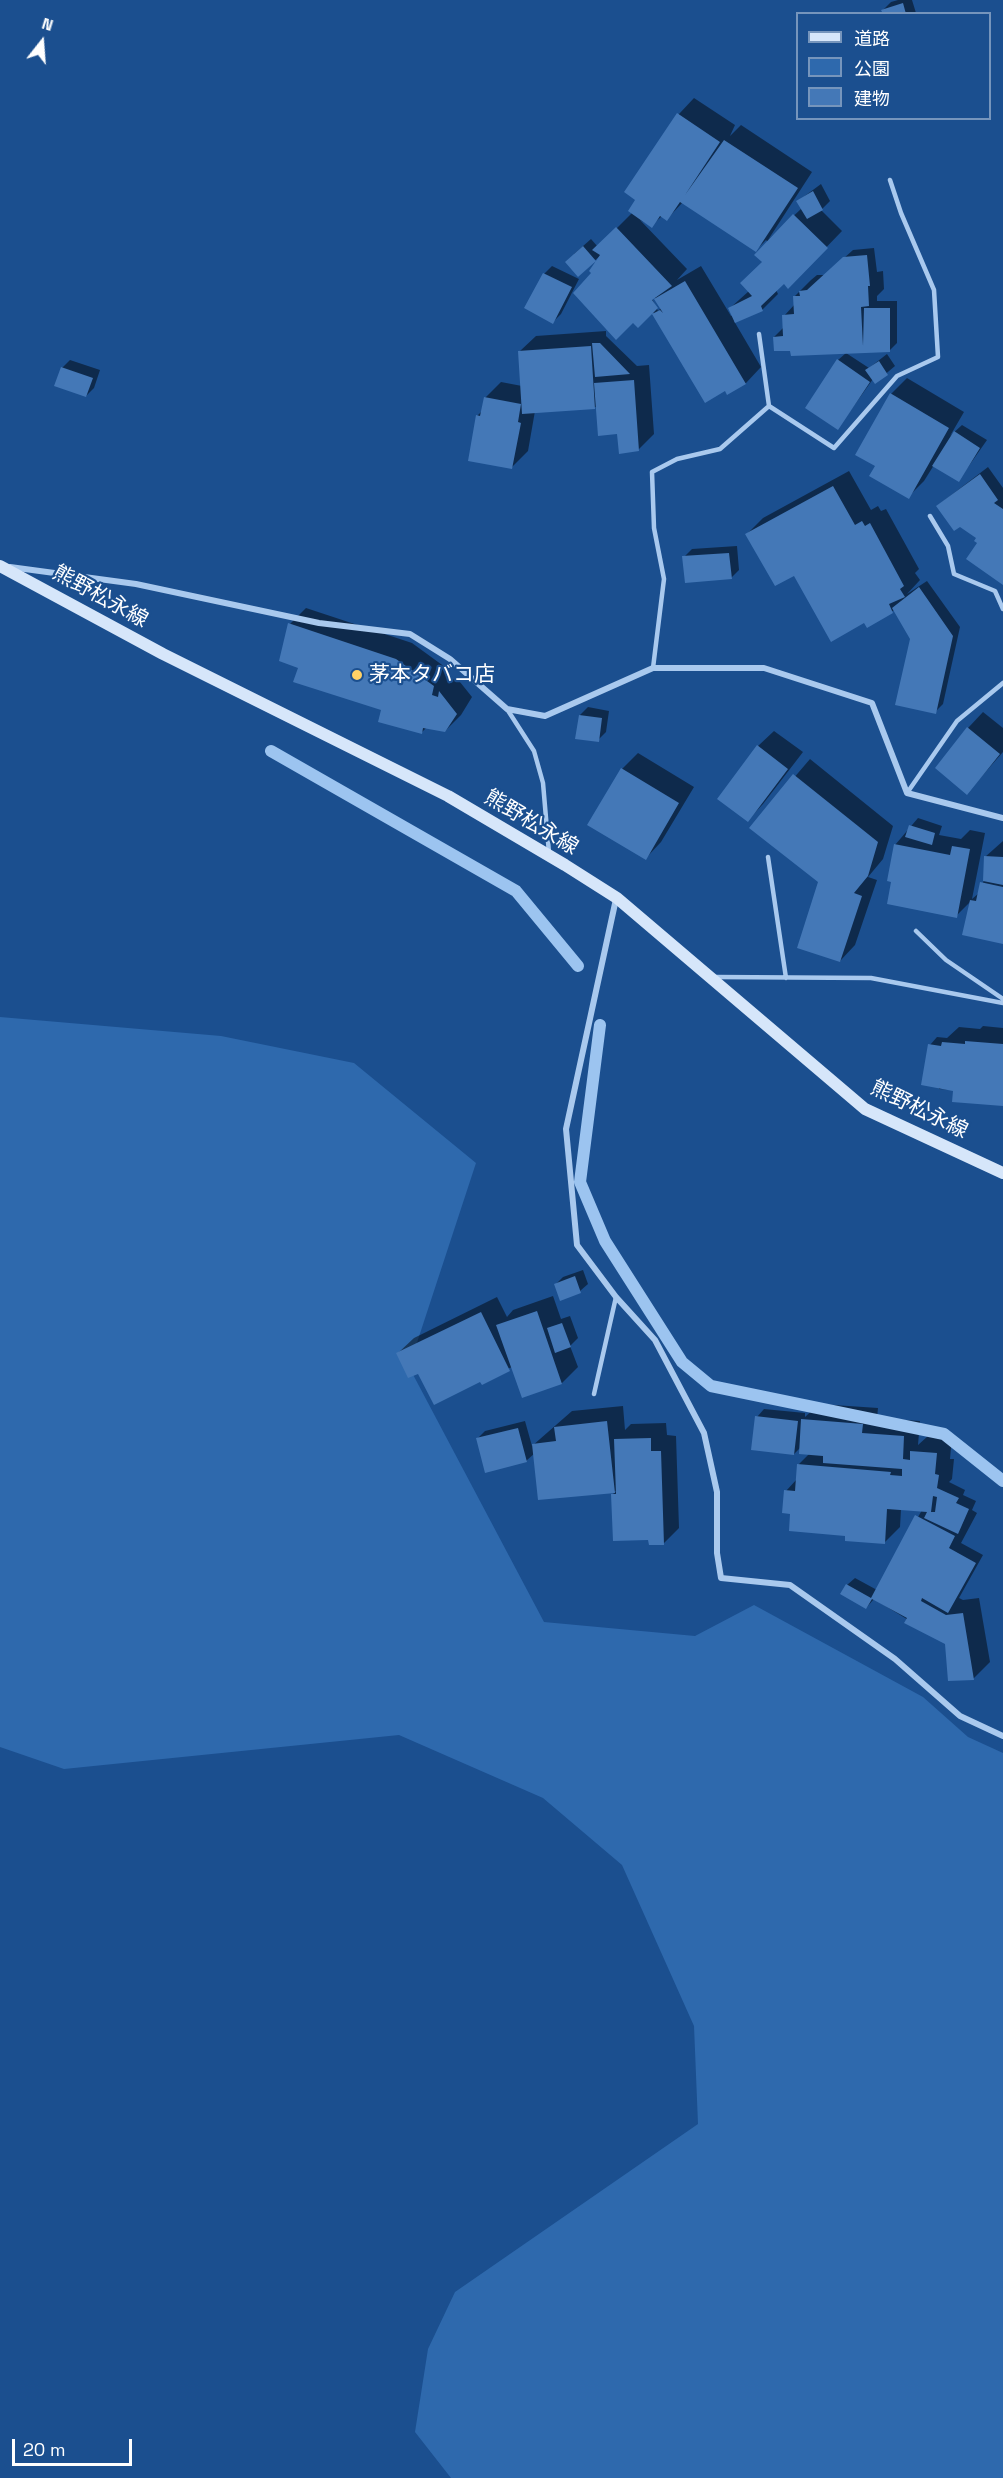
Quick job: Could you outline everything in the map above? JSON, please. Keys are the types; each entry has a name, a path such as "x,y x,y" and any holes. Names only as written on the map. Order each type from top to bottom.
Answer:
{"main road":[{"name":"熊野松永線","path":"1,566 164,654 448,796 549,856 616,898 865,1109 1003,1173"}],"street":[{"path":"1,566 136,584 319,623 410,634 450,659 507,709 545,716 653,669 764,668 872,703 907,793 1003,818"},
{"path":"616,898 566,1129 577,1245 616,1297 655,1341 704,1433 717,1492 717,1553 721,1578 790,1586 895,1659 960,1716 1003,1736"}],"lane":[{"path":"759,334 769,406 834,448 897,376 938,357 934,290 901,213 890,180"},
{"path":"653,669 664,579 654,528 652,472 677,459 720,449 769,406"},
{"path":"930,516 948,546 954,574 995,591 1003,609"},
{"path":"907,793 957,721 1003,683"},
{"path":"507,709 534,751 543,783 549,856"},
{"path":"768,857 786,978"},
{"path":"916,931 946,960 1003,1001"},
{"path":"707,977 871,978 1003,1001"},
{"path":"594,1394 616,1297"}],"green space":[{"path":"0,1017 221,1036 354,1063 476,1163 409,1367 544,1622 695,1636 754,1605 923,1697 968,1737 1003,1753 1003,2478 451,2478 415,2432 428,2349 455,2292 698,2124 694,2026 622,1865 543,1798 399,1735 64,1769 0,1747"}],"building":[{"path":"903,3 905,12 882,12 881,10"},
{"path":"677,113 720,142 685,195 724,140 798,188 756,252 680,202 667,221 660,216 652,228 628,211 635,200 624,192"},
{"path":"813,191 823,210 807,219 796,201"},
{"path":"793,214 828,248 788,289 784,284 761,306 763,311 735,323 728,308 752,296 740,283 762,262 754,255"},
{"path":"616,227 672,286 652,300 658,308 638,328 633,323 616,340 573,293 591,273 589,271 600,255 592,250"},
{"path":"583,246 596,261 578,277 565,262"},
{"path":"867,255 870,286 868,286 869,306 861,307 863,346 864,308 890,308 890,352 791,356 790,351 774,351 773,337 783,336 782,315 794,314 793,296 800,296 799,291 807,290 843,257"},
{"path":"543,273 572,287 553,324 524,308"},
{"path":"685,281 746,384 727,395 725,391 705,403 652,314 660,310 663,313 654,299"},
{"path":"592,343 600,343 630,374 595,377"},
{"path":"591,346 595,409 522,414 518,351"},
{"path":"837,359 870,382 838,430 805,408"},
{"path":"879,361 888,375 875,384 865,370"},
{"path":"61,367 93,378 86,397 54,386"},
{"path":"634,380 639,451 619,454 617,434 598,436 594,383"},
{"path":"890,393 949,428 909,499 869,476 875,466 855,455"},
{"path":"484,397 521,404 518,422 521,423 512,469 468,461 476,415 480,416"},
{"path":"954,431 980,448 959,482 932,466"},
{"path":"980,474 998,500 994,503 1003,509 1003,585 966,559 977,543 974,541 976,538 960,527 954,531 936,506"},
{"path":"833,486 855,525 862,521 865,526 870,523 904,586 900,589 905,597 889,604 893,613 867,628 864,623 831,642 794,576 775,586 745,534"},
{"path":"729,553 732,579 685,583 682,556"},
{"path":"919,587 953,636 936,714 895,705 910,639 892,608"},
{"name":"茅本タバコ店","path":"288,623 396,659 434,686 432,695 438,697 439,691 457,714 445,732 423,728 422,734 378,722 381,710 293,682 298,668 279,661"},
{"path":"579,715 602,718 599,742 575,739"},
{"path":"967,727 1000,754 967,795 935,768"},
{"path":"757,745 788,769 748,822 717,799"},
{"path":"621,768 679,803 646,860 587,825"},
{"path":"793,774 878,842 868,876 854,893 862,896 840,962 797,948 818,882 749,828"},
{"path":"909,825 935,833 932,845 905,837"},
{"path":"894,844 950,855 952,846 970,849 957,918 887,904 891,882 887,881"},
{"path":"984,856 1003,857 1003,885 983,881"},
{"path":"980,882 1003,887 1003,944 962,935 970,900 976,901"},
{"path":"965,1041 1003,1044 1003,1106 952,1102 953,1091 921,1085 928,1044 941,1046 942,1042 965,1044"},
{"path":"575,1276 581,1293 560,1301 554,1284"},
{"path":"537,1311 562,1384 522,1398 496,1325"},
{"path":"481,1312 510,1371 482,1385 480,1382 434,1405 418,1374 408,1378 396,1353"},
{"path":"562,1323 571,1347 555,1353 547,1328"},
{"path":"755,1416 798,1421 794,1455 751,1450"},
{"path":"801,1419 863,1424 862,1433 904,1436 903,1459 910,1460 910,1451 937,1453 935,1474 939,1475 937,1488 959,1498 956,1503 969,1509 958,1534 924,1518 927,1512 887,1509 885,1544 845,1541 845,1536 789,1531 790,1514 782,1513 784,1490 795,1491 797,1464 891,1472 890,1475 902,1476 902,1469 823,1463 823,1456 799,1454","holes":["933,1496 937,1497 935,1512 931,1512"]},
{"path":"607,1421 615,1493 538,1500 532,1444 556,1441 554,1427"},
{"path":"518,1428 527,1462 485,1473 476,1438"},
{"path":"651,1438 651,1451 661,1451 664,1545 649,1545 648,1540 613,1541 611,1494 616,1494 614,1439"},
{"path":"915,1515 955,1536 949,1548 976,1563 948,1613 922,1598 921,1601 946,1615 963,1613 974,1680 948,1681 945,1644 904,1623 907,1618 872,1599 866,1609 840,1594 846,1584 871,1598"}],"waterway":[{"path":"271,751 516,891 578,966"},
{"path":"600,1025 580,1182 605,1241 682,1362 711,1386 944,1434 1003,1481"}],"place":[{"name":"茅本タバコ店","path":"357,675"}]}
